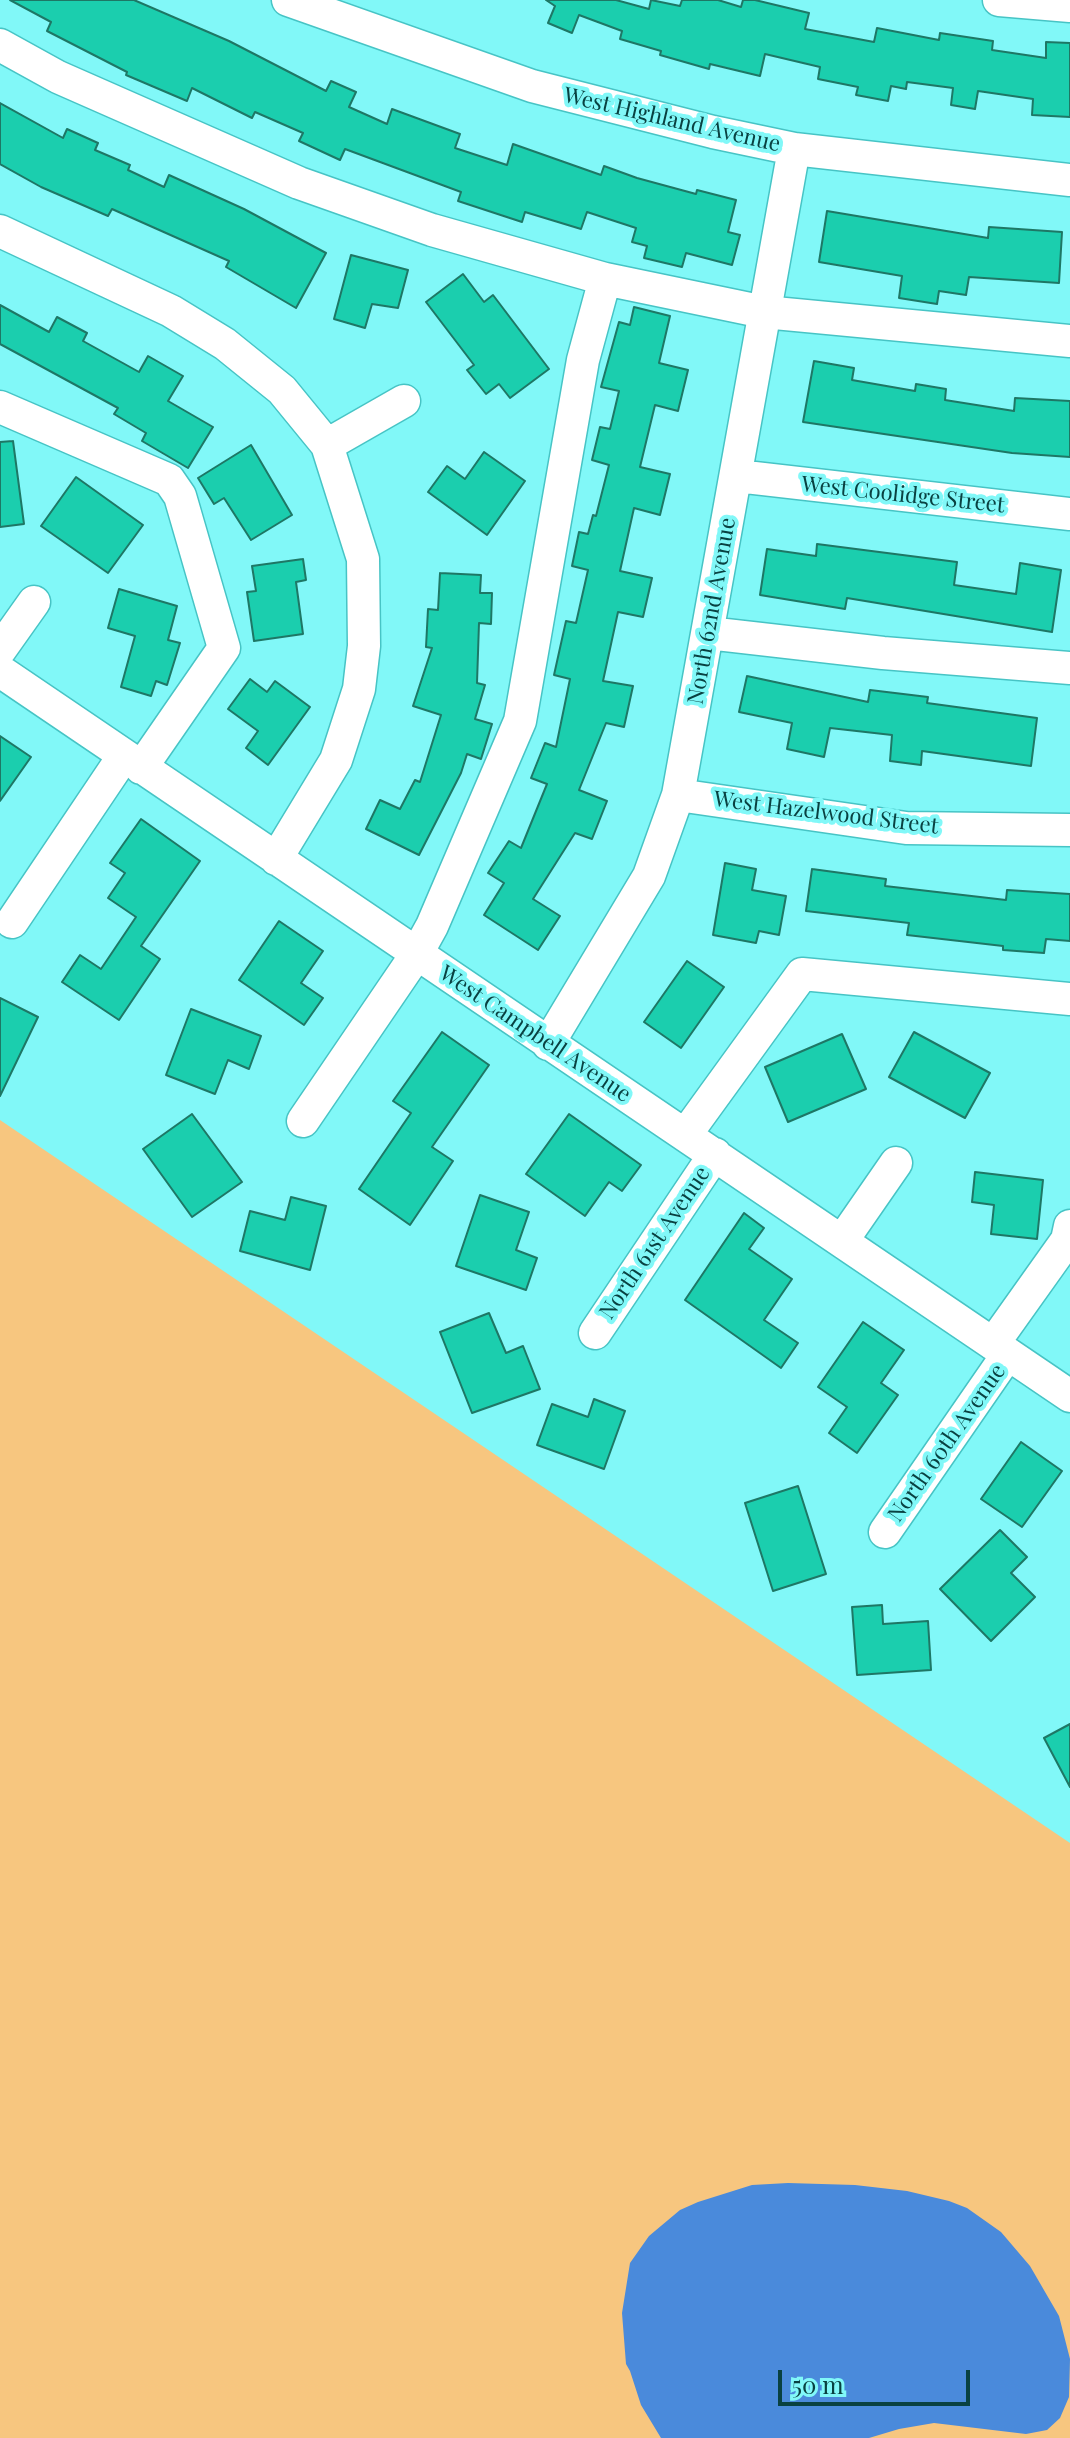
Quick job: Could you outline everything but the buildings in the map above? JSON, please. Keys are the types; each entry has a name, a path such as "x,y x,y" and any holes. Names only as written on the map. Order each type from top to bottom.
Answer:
{"street":[{"name":"West Highland Avenue","path":"288,0 532,86 713,132 794,149 1070,180"},
{"path":"999,0 1070,6"},
{"path":"0,45 58,77 299,183 432,230 605,279 764,312 1070,341"},
{"name":"North 62nd Avenue","path":"548,1044 649,876 678,795 794,149"},
{"path":"0,231 171,311 225,344 282,390 327,445 363,559 364,646 359,689 336,760 276,859"},
{"path":"303,1121 416,955 432,926 520,721 583,360 605,279"},
{"path":"327,445 404,401"},
{"path":"0,407 169,480 180,496 224,648 132,762 12,922"},
{"name":"West Coolidge Street","path":"737,476 1070,514"},
{"path":"0,650 34,602"},
{"path":"708,633 883,653 1070,668"},
{"name":"West Campbell Avenue","path":"0,671 1070,1396"},
{"name":"West Hazelwood Street","path":"678,795 906,828 1070,830"},
{"path":"686,1134 802,974 1070,999"},
{"name":"North 61st Avenue","path":"595,1333 715,1154"},
{"path":"842,1241 896,1163"},
{"name":"North 60th Avenue","path":"885,1532 1067,1240 1070,1226"}],"shaded area":[{"path":"0,1120 1070,1843 1070,2438 0,2438"}],"water":[{"path":"752,2185 855,2185 907,2191 967,2208 1001,2232 1030,2266 1059,2316 1070,2359 1069,2397 1060,2418 1047,2430 1026,2434 934,2423 869,2438 661,2438 641,2405 626,2364 622,2313 630,2263 649,2236 680,2210"}]}
